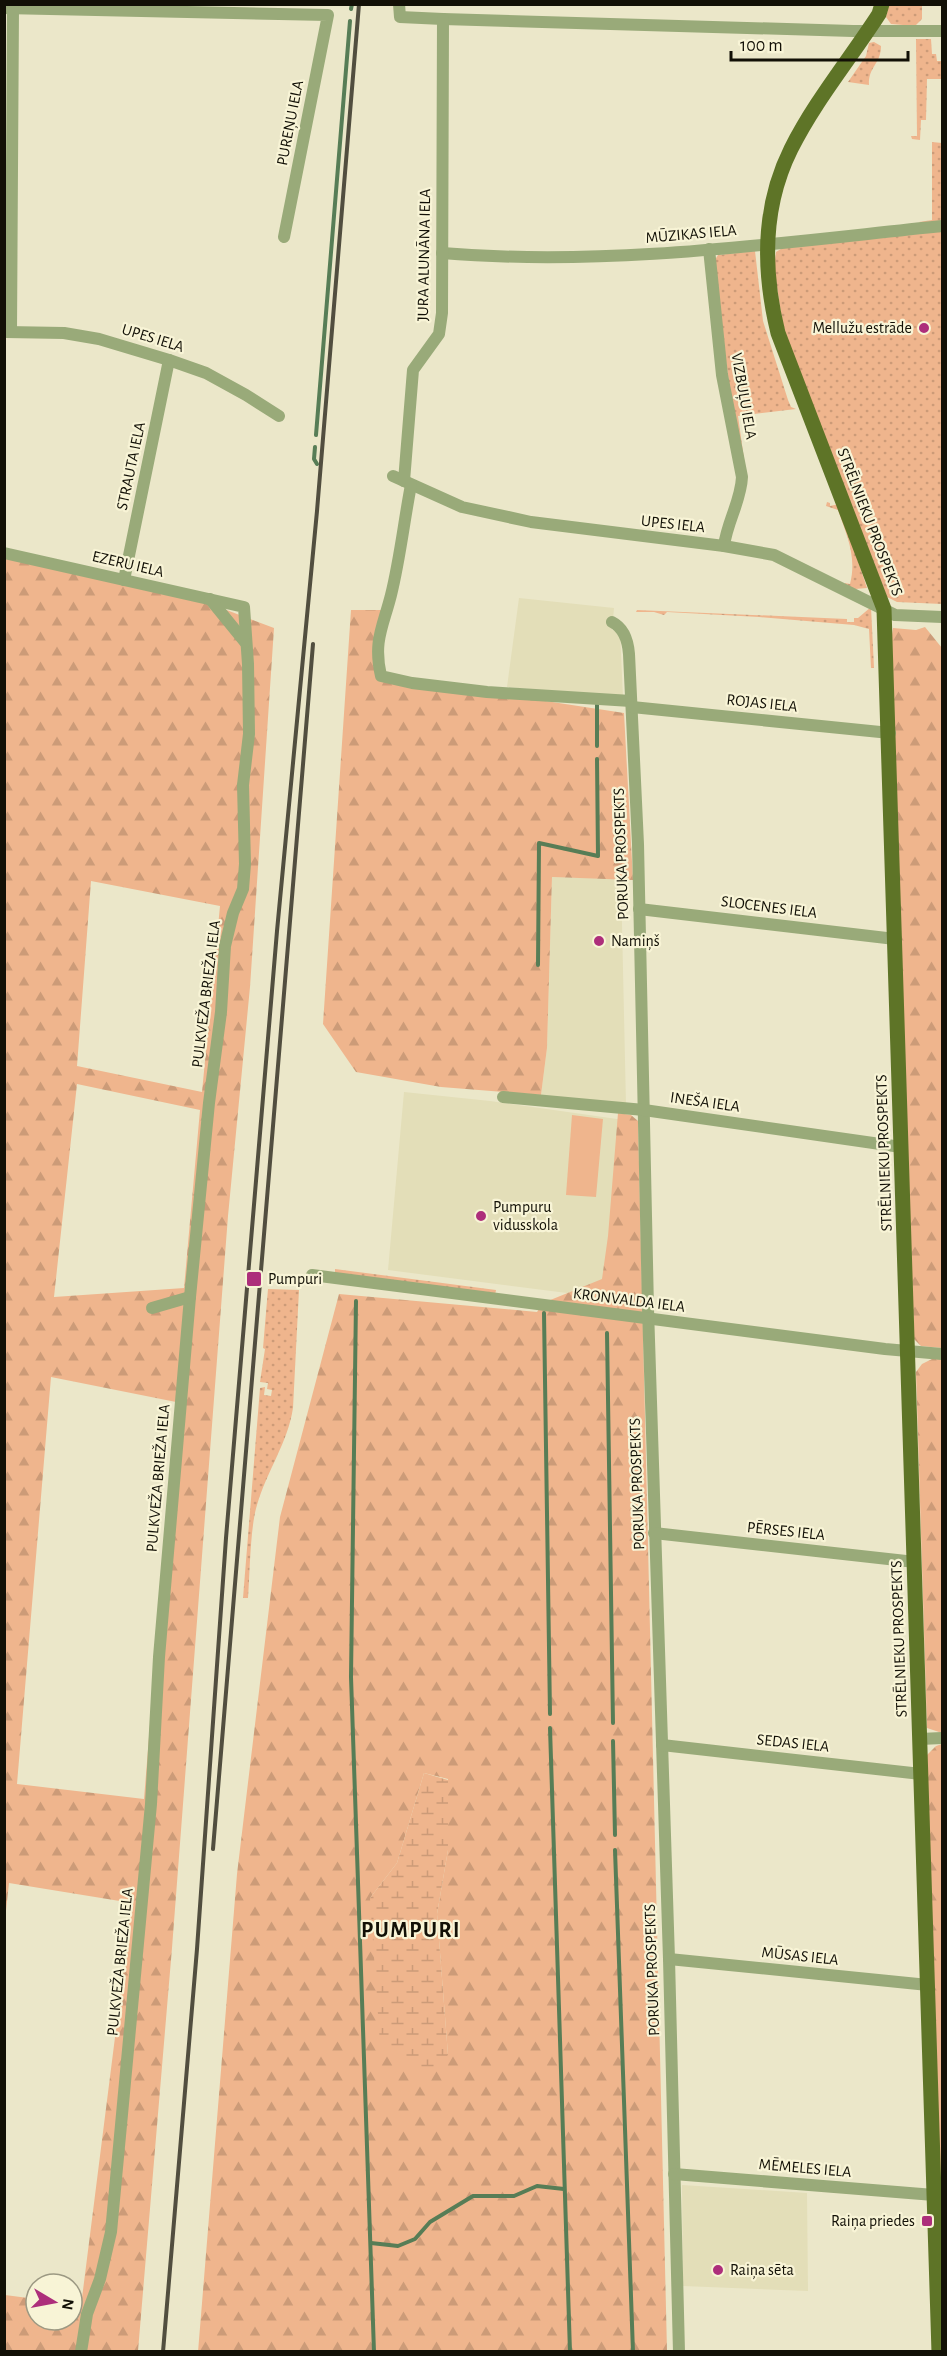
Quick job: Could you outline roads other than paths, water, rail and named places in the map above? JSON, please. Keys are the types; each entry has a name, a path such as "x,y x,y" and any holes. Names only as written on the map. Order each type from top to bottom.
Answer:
{"main road":[{"name":"STRĒLNIEKU PROSPEKTS","path":"881,9 808,118 790,150 777,184 770,215 767,244 769,296 778,333 884,609 890,733 934,2195 939,2268 939,2352"}],"street":[{"path":"8,332 9,8 249,9"},
{"name":"PUREŅU IELA","path":"249,9 328,15 284,237"},
{"path":"881,9 881,26 888,32"},
{"path":"399,11 443,19 888,32 942,31"},
{"name":"JURA ALUNĀNA IELA","path":"381,676 376,657 381,626 391,595 413,370 440,334 442,313 443,19"},
{"name":"MŪZIKAS IELA","path":"442,254 480,256 669,254 942,226"},
{"name":"VIZBUĻU IELA","path":"709,249 722,375 742,477 741,492 726,533 724,546"},
{"name":"UPES IELA","path":"8,332 64,333 99,339 169,360 206,373 279,416"},
{"name":"STRAUTA IELA","path":"124,579 169,360"},
{"name":"UPES IELA","path":"403,481 462,507 531,522 764,552 784,558 895,615 942,617"},
{"name":"EZERU IELA","path":"4,553 244,607"},
{"path":"210,599 245,642"},
{"name":"PULKVEŽA BRIEŽA IELA","path":"81,2352 87,2314 100,2279 111,2232 151,1804 159,1658 209,1103 221,1011 225,946 233,913 243,889 245,864 243,785 249,734 248,661 244,607"},
{"name":"PORUKA PROSPEKTS","path":"612,622 620,627 628,643 632,704 679,2352"},
{"name":"ROJAS IELA","path":"381,676 412,683 487,692 632,704 890,733"},
{"name":"SLOCENES IELA","path":"639,909 896,939"},
{"name":"INEŠA IELA","path":"503,1097 644,1110 901,1147"},
{"name":"KRONVALDA IELA","path":"312,1275 648,1319 942,1354"},
{"path":"152,1308 190,1297"},
{"name":"PĒRSES IELA","path":"654,1533 915,1562"},
{"path":"921,1739 942,1738"},
{"name":"SEDAS IELA","path":"662,1745 921,1774"},
{"name":"MŪSAS IELA","path":"669,1959 928,1985"},
{"name":"MĒMELES IELA","path":"674,2174 934,2195"}],"waterway":[{"path":"351,9 352,4"},
{"path":"316,435 350,21"},
{"path":"315,447 314,459 317,464"},
{"path":"597,705 597,746"},
{"path":"538,965 539,843 598,856 597,759"},
{"path":"356,1301 351,1677 374,2352"},
{"path":"544,1313 550,1714"},
{"path":"607,1333 613,1723"},
{"path":"550,1728 570,2352"},
{"path":"613,1741 615,1835"},
{"path":"615,1850 633,2352"},
{"path":"371,2243 398,2246 415,2239 430,2222 473,2196 514,2196 537,2186 564,2189"}],"railway":[{"path":"163,2352 197,1949 226,1538 277,931 317,511 359,4"},
{"path":"213,1849 313,644"}],"place":[{"name":"Mellužu estrāde","path":"924,328"},
{"name":"Namiņš","path":"599,941"},
{"name":"Pumpuru vidusskola","path":"481,1216"},
{"name":"Pumpuri","path":"254,1279"},
{"name":"Raiņa priedes","path":"927,2221"},
{"name":"Raiņa sēta","path":"718,2270"}],"district":[{"name":"PUMPURI","path":"411,1930"}]}
